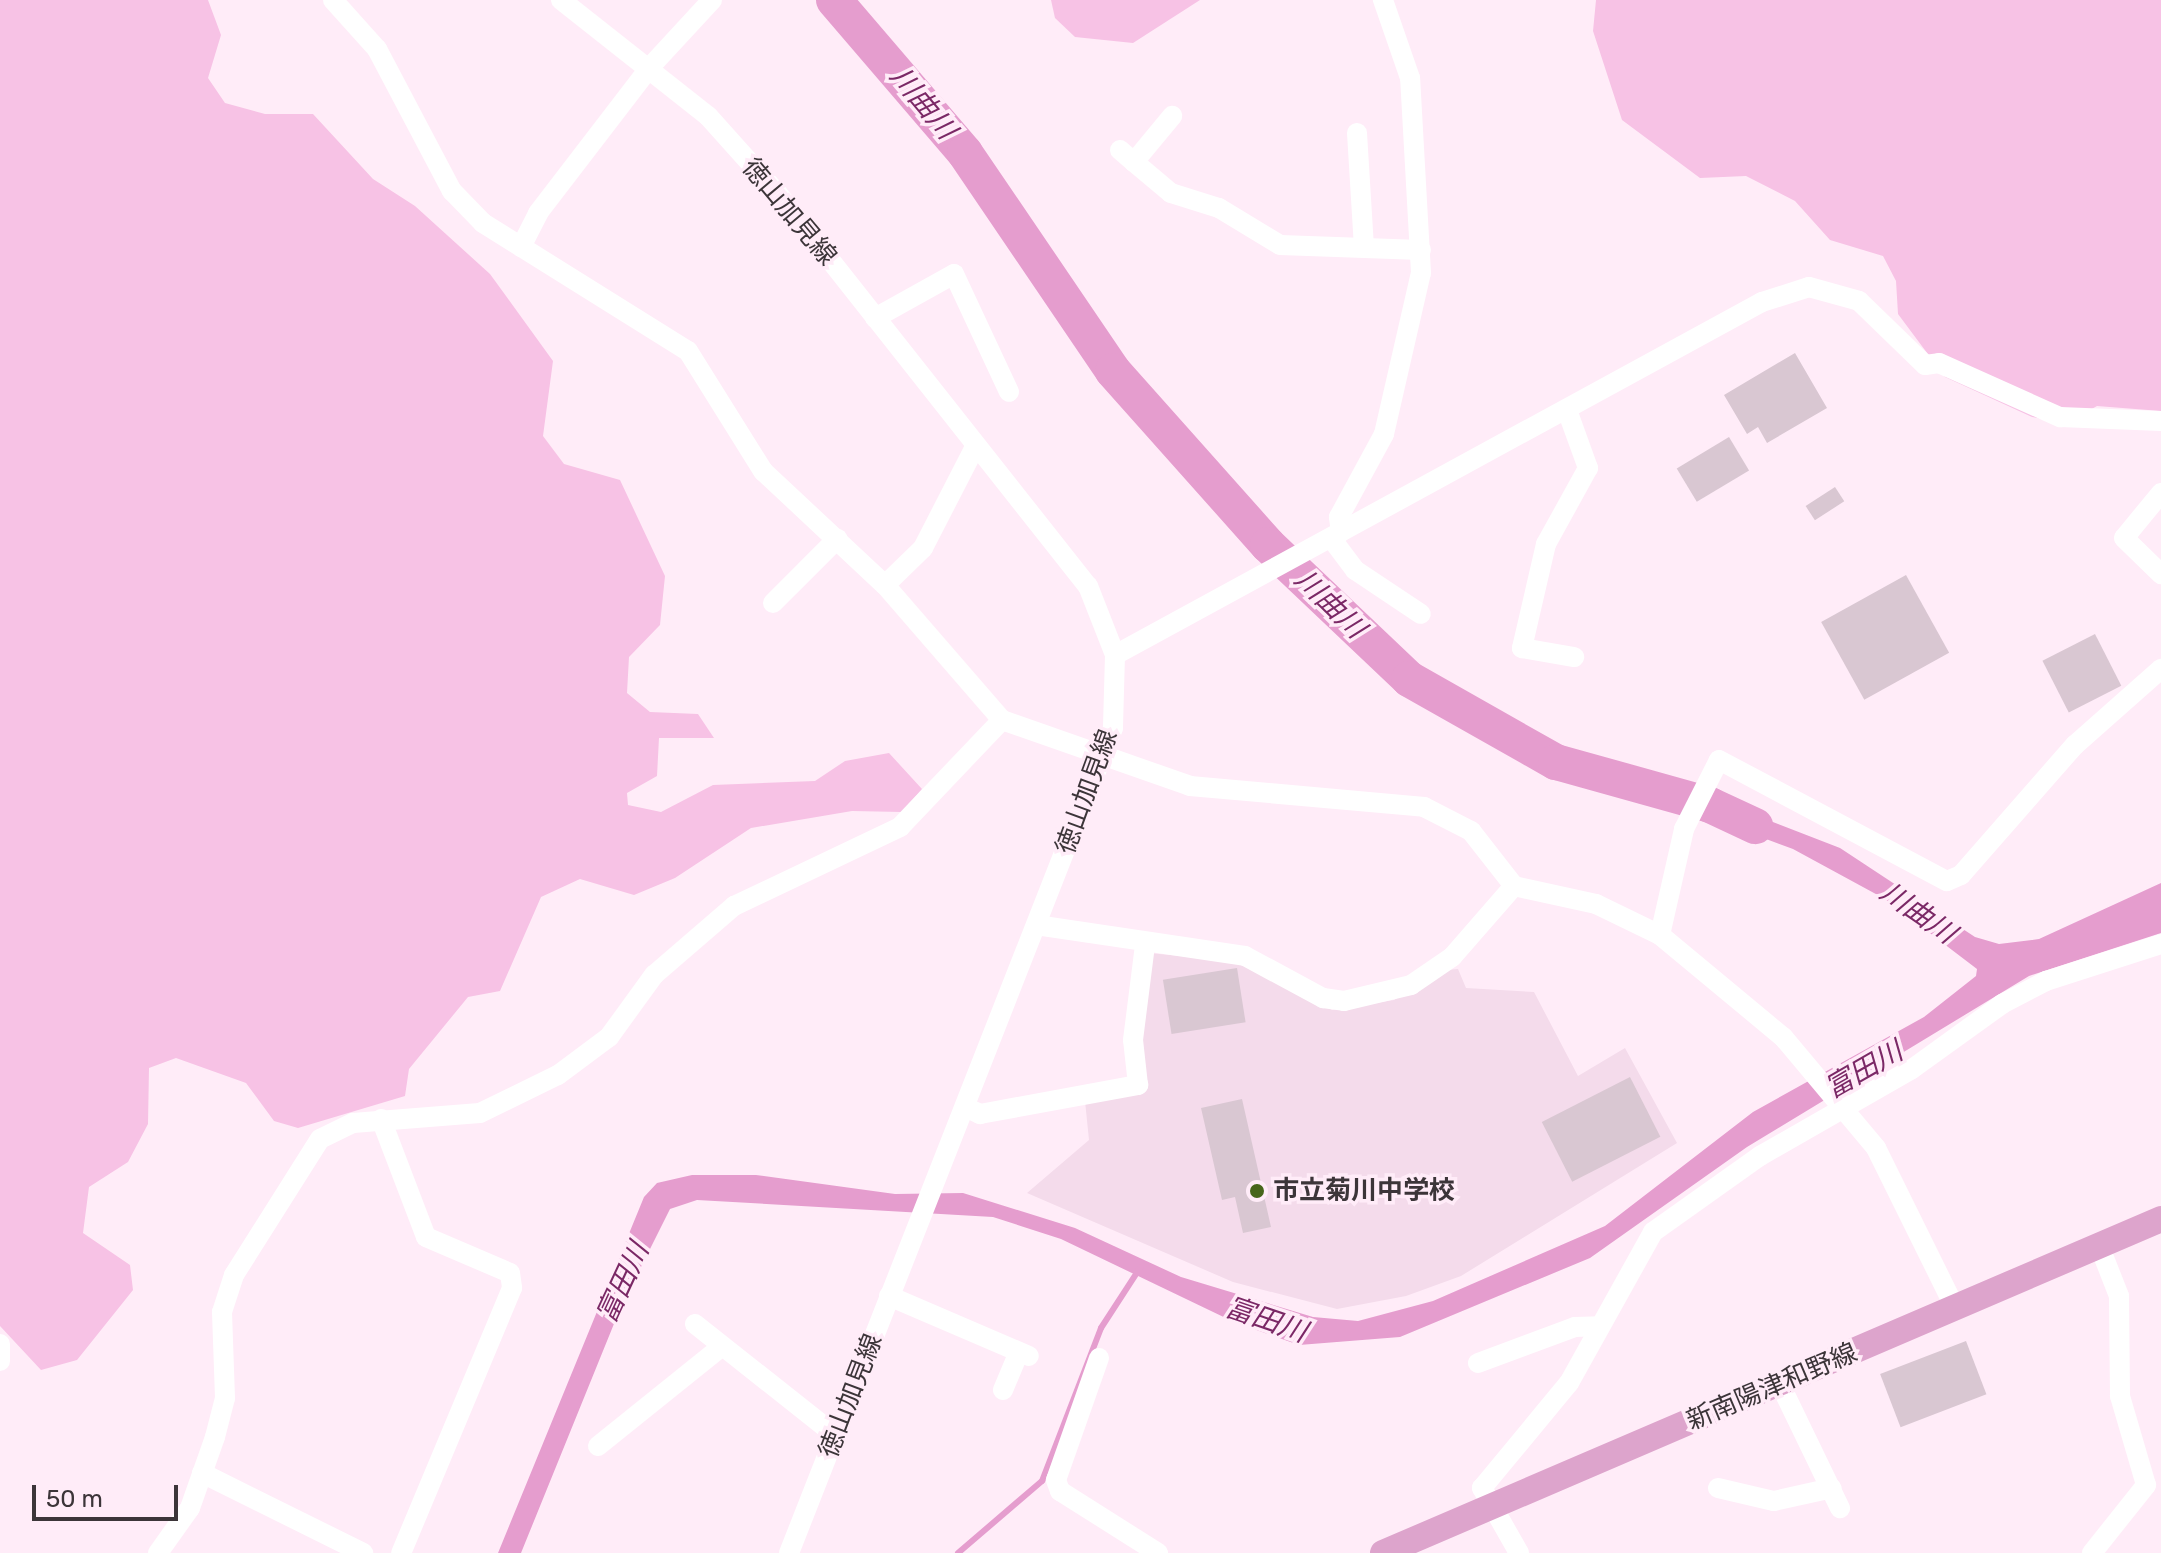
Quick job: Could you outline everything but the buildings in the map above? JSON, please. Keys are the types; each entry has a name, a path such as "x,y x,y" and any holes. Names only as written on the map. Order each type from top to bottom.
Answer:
{"main road":[{"name":"新南陽津和野線","path":"1383,1553 2161,1219"}],"street":[{"path":"333,0 377,49 452,191 521,247 688,351 763,471 885,585 1002,720 1101,759 1190,786 1424,807 1471,831 1514,886 1596,904 1660,935 1807,1064 1910,1206 1955,1308"},
{"path":"521,247 538,213 651,66 712,0"},
{"path":"1383,0 1410,78 1421,250 1400,381 1370,467 1339,517 1336,535 1355,570 1421,614"},
{"name":"徳山加見線","path":"565,1 651,66 778,194 975,447 1088,586 1115,655 1113,728 789,1553"},
{"path":"1172,116 1127,156 1171,193 1219,208 1280,245 1421,250"},
{"path":"1357,133 1364,246"},
{"path":"875,318 954,274 1009,392"},
{"path":"1115,655 1762,302 1809,287 1859,301 1925,365 1939,363 2060,417 2161,421"},
{"path":"1567,410 1588,468 1546,544 1522,648 1574,657"},
{"path":"885,585 923,548 975,447"},
{"path":"2161,493 2124,538 2161,574"},
{"path":"773,603 837,539"},
{"path":"1660,935 1684,829 1704,779 1719,760 1947,881 1961,875 2075,745 2161,669"},
{"path":"158,1553 190,1508 225,1398 222,1312 247,1249 320,1139 336,1128 381,1119 480,1113 558,1075 609,1037 654,975 734,906 900,827 1002,720"},
{"path":"1036,925 1145,945 1245,956 1323,998 1392,994 1452,957 1514,886"},
{"path":"1519,1553 1482,1488 1541,1424 1653,1232 1760,1156 1839,1105 2046,981 2161,944"},
{"path":"965,1107 980,1114 1138,1085 1133,1040 1145,945"},
{"path":"381,1119 426,1237 510,1273 512,1288 401,1553"},
{"path":"2092,1553 2154,1486 2120,1396 2119,1296 2099,1245"},
{"path":"889,1296 1024,1354 1003,1390"},
{"path":"695,1324 835,1435"},
{"path":"1478,1363 1575,1327 1600,1326"},
{"path":"0,1344 0,1361"},
{"path":"598,1446 721,1347"},
{"path":"1099,1358 1056,1480 1060,1491 1158,1553"},
{"path":"1780,1384 1840,1508"},
{"path":"202,1473 363,1553"},
{"path":"1718,1488 1774,1501 1832,1488"}],"shaded area":[{"path":"0,0 208,0 221,35 208,78 225,103 265,114 313,114 373,179 415,206 490,274 553,361 543,436 564,464 620,480 665,576 660,625 629,657 627,693 650,712 698,714 714,738 659,738 657,776 627,793 628,805 661,812 713,785 815,781 845,761 889,753 922,789 902,812 852,811 751,828 675,878 634,895 580,879 541,897 500,991 468,997 409,1069 405,1096 298,1128 274,1121 246,1083 176,1058 149,1068 148,1124 128,1162 89,1187 83,1233 130,1265 133,1290 77,1360 41,1370 0,1326"},
{"path":"1051,0 1200,0 1133,43 1075,37 1055,18"},
{"path":"1596,0 2161,0 2161,411 2097,406 2067,423 2032,417 1945,377 1898,314 1896,281 1883,256 1830,240 1795,201 1746,176 1700,178 1622,120 1593,31"},
{"path":"1149,953 1244,962 1332,1010 1394,1000 1447,970 1458,969 1466,988 1534,992 1578,1076 1625,1048 1677,1143 1461,1276 1406,1296 1337,1309 1233,1282 1027,1193 1089,1140 1085,1101 1145,1090 1137,1039"}],"water":[{"name":"富田川","path":"1713,799 1840,848 1975,937 1999,944 2039,939 2161,883 2161,933 2029,976 1747,1147 1590,1258 1400,1337 1299,1345 1234,1322 1061,1239 993,1217 697,1200 670,1209 620,1309 521,1553 498,1553 644,1197 657,1183 692,1175 756,1175 895,1194 963,1193 1075,1228 1181,1277 1313,1317 1358,1321 1433,1301 1605,1226 1753,1112 1924,1017 1976,976 1977,969 1885,899 1793,849 1705,816"}],"waterway":[{"name":"川曲川","path":"834,0 965,153 1113,371 1268,545 1409,679 1556,762 1710,805 1755,826"},
{"path":"958,1553 1042,1481 1101,1328 1140,1268"}],"place":[{"name":"市立菊川中学校","path":"1257,1191"}]}
